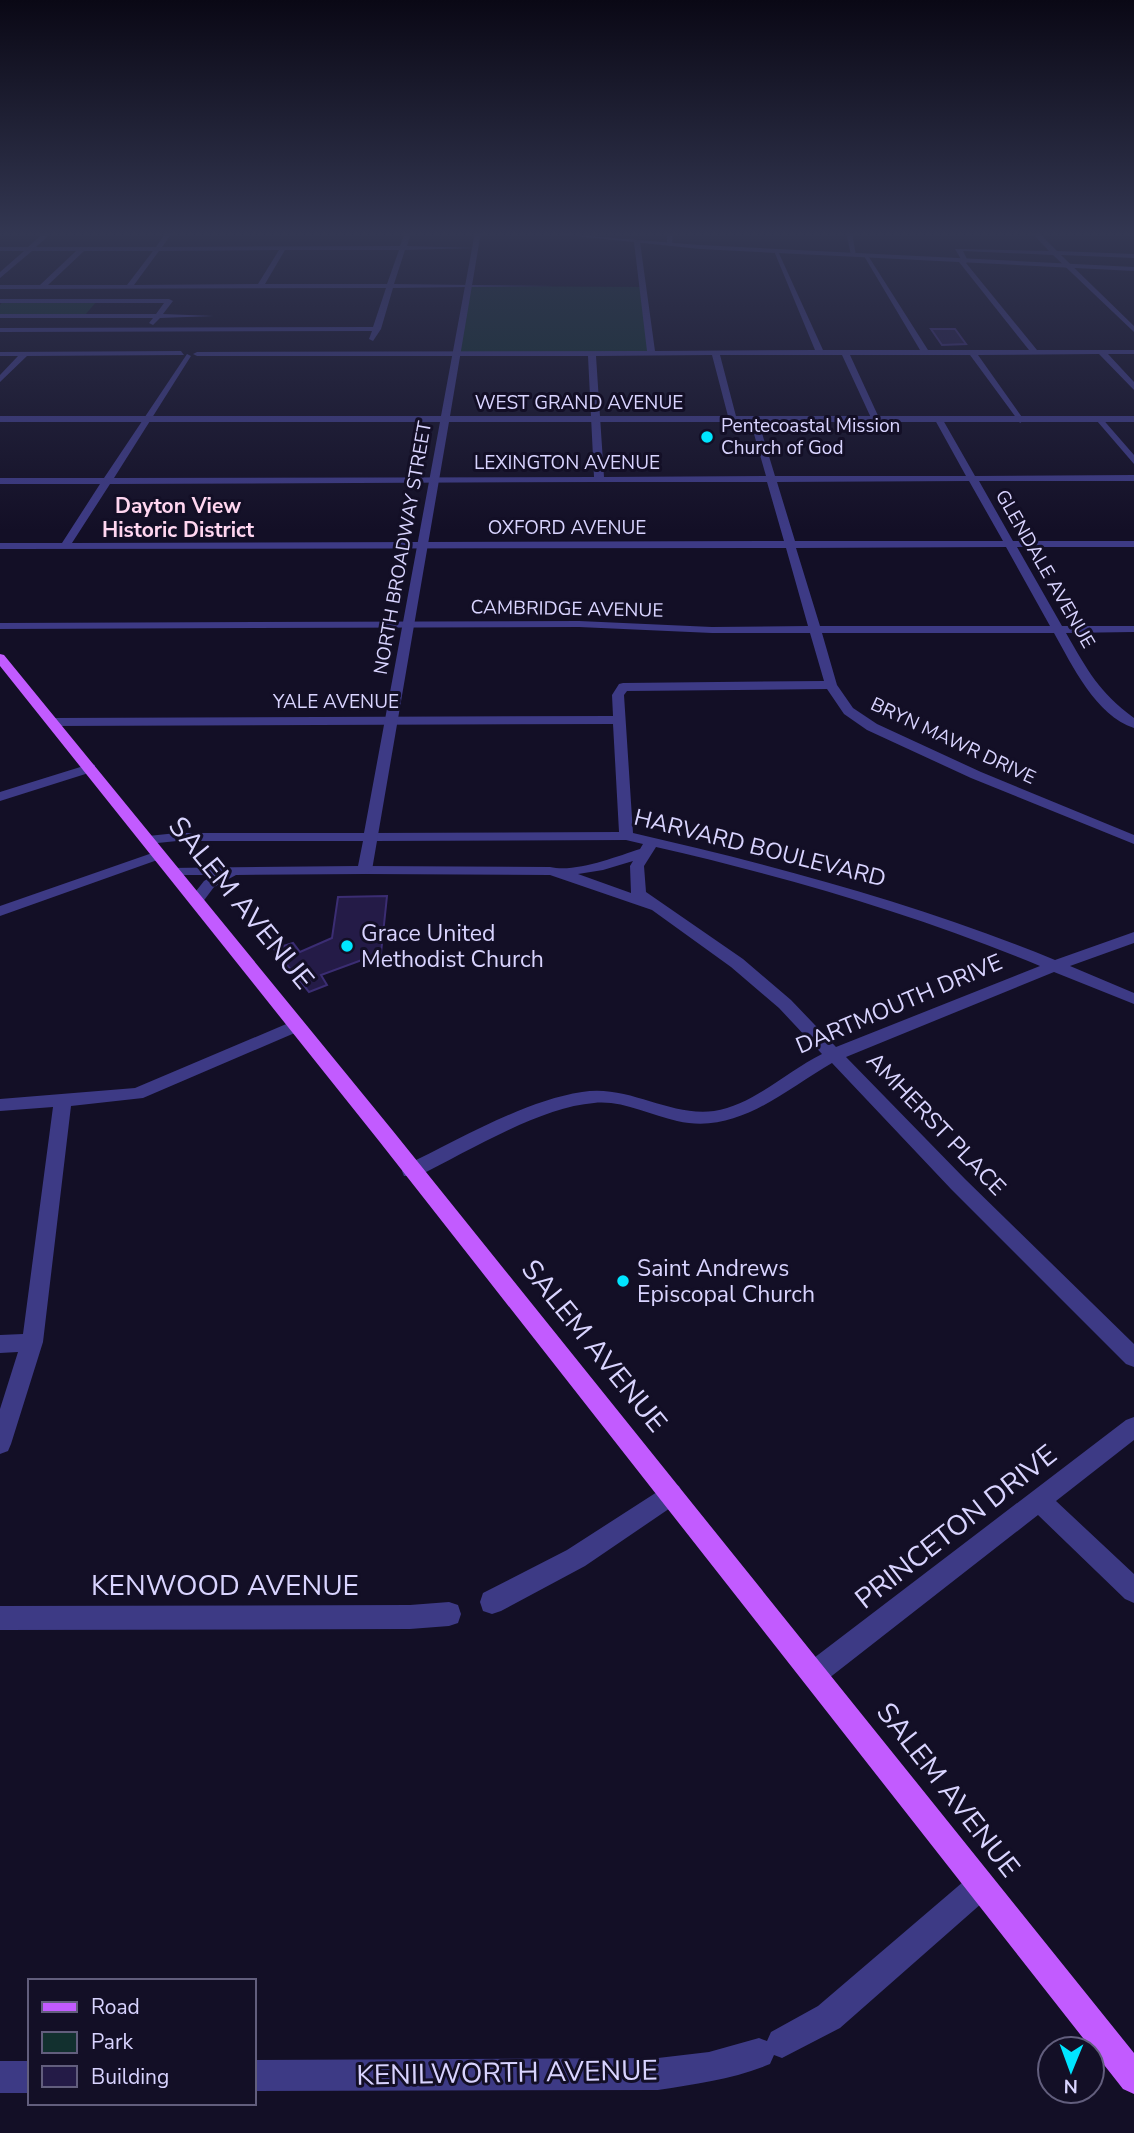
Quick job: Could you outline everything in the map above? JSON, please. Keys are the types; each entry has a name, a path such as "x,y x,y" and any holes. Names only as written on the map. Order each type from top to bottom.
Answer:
{"main road":[{"name":"SALEM AVENUE","path":"0,658 298,1025 411,1171 815,1673 980,1886 1134,2078"}],"street":[{"path":"65,546 201,332"},
{"path":"369,353 376,332"},
{"name":"NORTH BROADWAY STREET","path":"365,870 460,332"},
{"path":"648,332 651,353"},
{"path":"811,332 820,352"},
{"path":"913,332 925,352"},
{"path":"1019,332 1035,352"},
{"path":"845,352 876,420"},
{"path":"972,352 1020,420"},
{"path":"1101,352 1134,387"},
{"path":"0,354 1134,352"},
{"path":"592,353 599,480"},
{"path":"715,353 733,420"},
{"path":"0,380 25,354"},
{"path":"1100,419 1134,461"},
{"name":"WEST GRAND AVENUE","path":"0,421 1134,419"},
{"name":"BRYN MAWR DRIVE","path":"754,420 831,685 848,711 872,727 976,775 1134,840"},
{"name":"GLENDALE AVENUE","path":"939,420 1088,682 1104,701 1134,724"},
{"name":"LEXINGTON AVENUE","path":"0,481 1134,478"},
{"name":"OXFORD AVENUE","path":"0,546 1134,544"},
{"name":"CAMBRIDGE AVENUE","path":"0,626 579,624 680,630 1134,629"},
{"path":"626,836 619,715 619,692 623,687 831,685"},
{"name":"YALE AVENUE","path":"51,722 391,721 619,715"},
{"path":"0,797 90,768"},
{"name":"HARVARD BOULEVARD","path":"153,848 196,837 626,836 648,848 750,864 868,897 991,940 1134,999"},
{"path":"0,911 153,848"},
{"name":"HARVARD BOULEVARD","path":"172,871 559,872 603,866 648,848"},
{"name":"AMHERST PLACE","path":"648,848 635,878 639,894 653,907 737,963 785,1004 958,1184 1134,1358"},
{"path":"197,900 209,884 233,871"},
{"name":"HARVARD BOULEVARD","path":"559,872 653,907"},
{"name":"DARTMOUTH DRIVE","path":"411,1171 556,1106 582,1098 614,1097 697,1118 729,1114 835,1054 1054,966 1134,937"},
{"path":"0,1105 137,1094 298,1025"},
{"path":"0,1444 32,1342 63,1099"},
{"path":"0,1344 32,1342"},
{"name":"PRINCETON DRIVE","path":"815,1673 1134,1427"},
{"path":"492,1602 576,1558 671,1494"},
{"path":"1039,1500 1134,1591"},
{"name":"KENWOOD AVENUE","path":"0,1618 410,1617 449,1614"},
{"name":"KENILWORTH AVENUE","path":"256,2076 657,2074 709,2067 770,2048 829,2017 980,1886"},
{"path":"0,2077 28,2077"}],"green space":[{"path":"460,332 648,332 651,353 456,353"}],"building":[{"path":"933,332 957,332 966,344 942,345"},
{"name":"Grace United Methodist Church","path":"387,896 381,953 321,975 327,985 309,992 274,949 293,943 300,952 332,938 338,897"}],"place":[{"name":"Pentecoastal Mission Church of God","path":"707,437"},
{"name":"Grace United Methodist Church","path":"347,946"},
{"name":"Saint Andrews Episcopal Church","path":"623,1281"}],"district":[{"name":"Dayton View Historic District","path":"178,518"}]}
